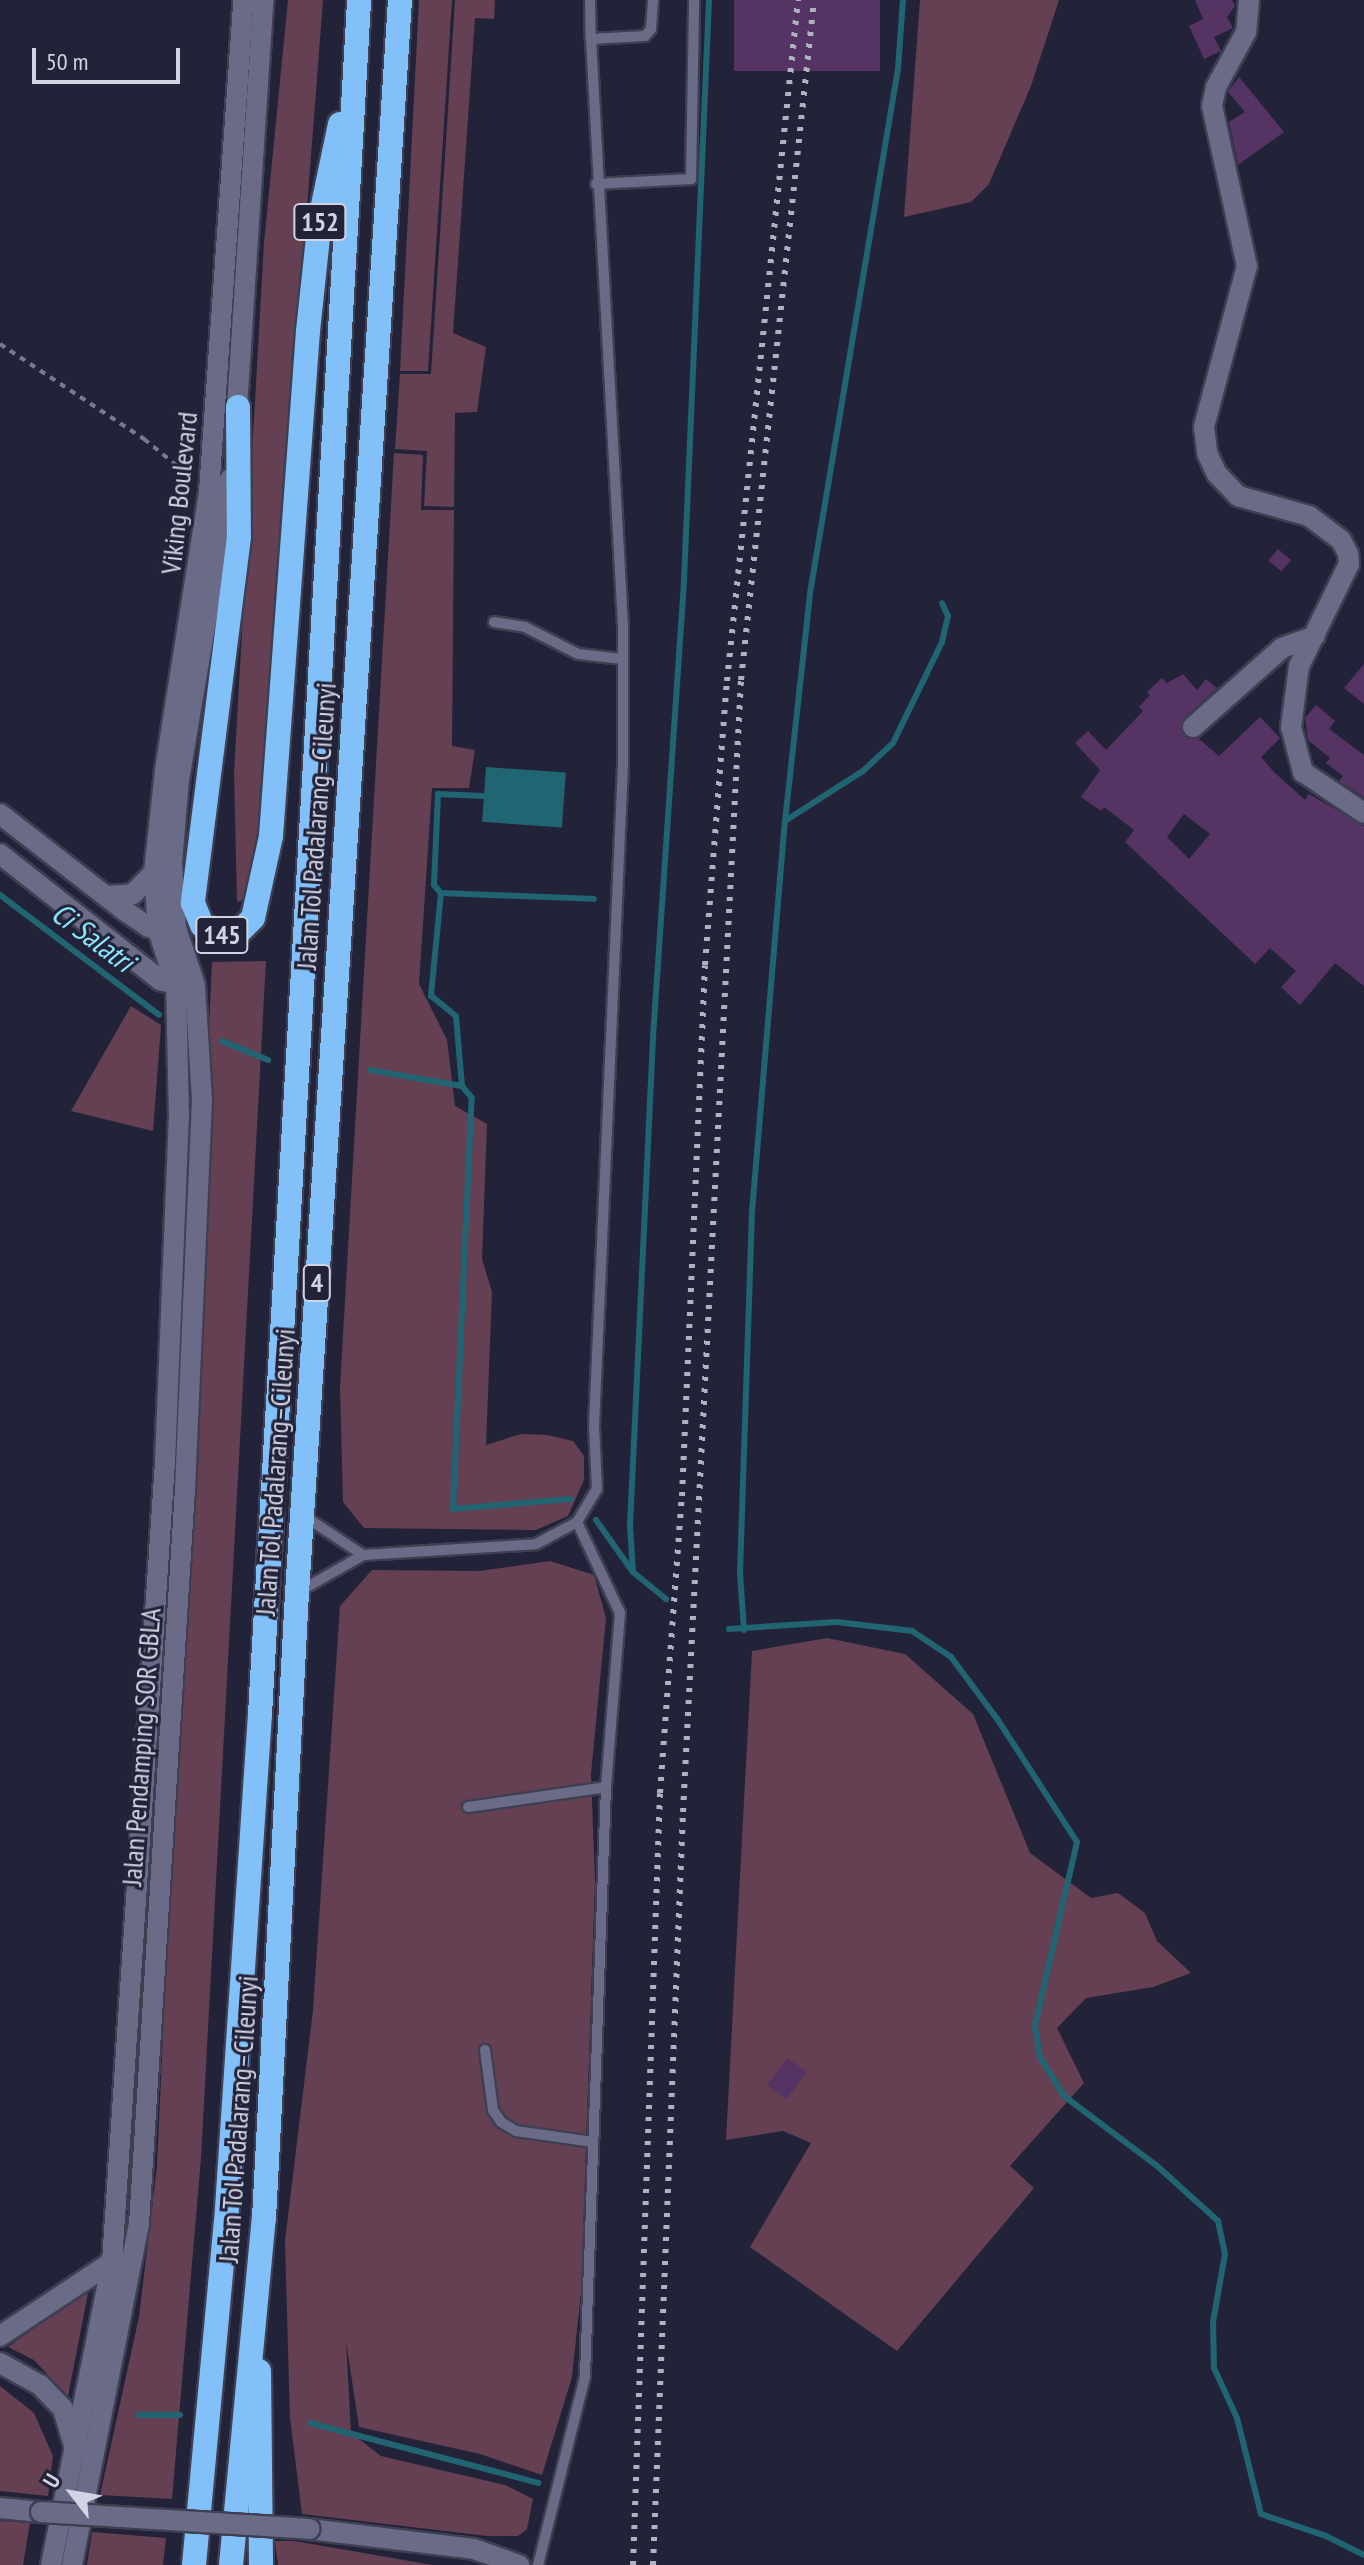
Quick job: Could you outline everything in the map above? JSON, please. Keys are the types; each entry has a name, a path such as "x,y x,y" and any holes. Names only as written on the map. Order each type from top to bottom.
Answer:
{"highway":[{"name":"Jalan Tol Padalarang–Cileunyi","path":"194,2565 226,2223 258,1746 359,0"},
{"name":"Jalan Tol Padalarang–Cileunyi","path":"231,2565 265,2202 297,1593 400,0"},
{"path":"357,35 397,38"},
{"name":"152","path":"301,412 320,219 357,35"},
{"name":"145","path":"238,407 239,537 193,903 202,925 222,935 240,931 253,918 271,836 301,412"},
{"path":"251,2342 263,2409 261,2565"}],"street":[{"name":"Viking Boulevard","path":"186,986 167,929 154,872 165,770 209,492 243,0"},
{"name":"Viking Boulevard","path":"167,929 178,792 238,407 263,0"},
{"path":"1249,0 1246,32 1216,87 1212,106 1247,266 1204,427 1217,474 1238,496 1309,516 1341,540 1349,564 1294,685 1296,754 1312,781 1364,813"},
{"path":"1193,727 1282,648 1315,636"},
{"path":"0,814 107,896 167,929"},
{"path":"0,854 160,980 186,986"},
{"path":"107,896 133,894 154,872"},
{"name":"Jalan Pendamping SOR GBLA","path":"51,2565 112,2262 165,1462 181,1044 186,986"},
{"name":"Jalan Pendamping SOR GBLA","path":"72,2565 135,2265 185,1489 202,1100 186,986"},
{"path":"0,2336 112,2262 135,2265"},
{"path":"0,2363 40,2385 63,2409 76,2452"},
{"path":"0,2508 309,2529 474,2549 519,2565"}],"lane":[{"path":"297,1593 363,1555 536,1544 577,1522 597,1489 594,1426 623,659 606,284 596,184 590,0"},
{"path":"591,39 645,36 651,29 653,0"},
{"path":"596,184 691,179 694,0"},
{"path":"494,622 525,627 578,654 623,659"},
{"path":"302,1515 363,1555"},
{"path":"538,2565 585,2376 606,1787 620,1613 577,1522"},
{"path":"468,1807 606,1787"},
{"path":"485,2050 493,2110 501,2122 516,2131 593,2142"}],"path":[{"path":"0,344 144,439 209,492"}],"shaded area":[{"path":"288,0 323,0 257,860 246,899 237,902 234,773 264,243"},
{"path":"419,0 452,0 428,371 400,371"},
{"path":"455,0 495,0 494,19 475,18 453,333 486,347 477,412 455,413 454,507 424,506 427,451 395,449 400,374 431,374"},
{"path":"920,0 1059,0 1031,86 989,184 971,202 904,217"},
{"path":"394,453 423,455 421,510 454,510 452,746 475,750 469,788 432,788 419,984 447,1040 455,1106 487,1124 482,1259 492,1292 486,1445 521,1434 547,1435 573,1441 584,1456 584,1480 568,1516 536,1530 364,1528 343,1502 340,1387"},
{"path":"486,767 566,773 562,827 482,822"},
{"path":"266,961 201,2158 172,2499 100,2495 139,2317 157,2166 212,962"},
{"path":"131,1006 161,1025 153,1131 71,1111"},
{"path":"550,1561 594,1575 606,1618 591,1774 595,1882 581,2293 572,2377 542,2475 480,2454 359,2427 346,2341 351,2433 381,2456 505,2485 533,2499 527,2529 518,2536 487,2536 302,2514 290,2418 285,2241 313,2010 340,1606 372,1570 479,1571"},
{"path":"827,1638 905,1654 973,1714 1030,1853 1091,1898 1118,1893 1145,1913 1157,1941 1191,1973 1153,1987 1086,1998 1057,2028 1084,2083 1010,2166 1034,2188 897,2351 750,2247 811,2143 783,2131 726,2140 752,1651"},
{"path":"89,2288 68,2396 34,2360 8,2347"},
{"path":"0,2386 34,2413 53,2456 48,2496 0,2491"},
{"path":"0,2521 30,2523 23,2565 0,2565"},
{"path":"92,2532 166,2538 163,2565 87,2565"},
{"path":"275,2541 294,2541 433,2565 278,2565"}],"building":[{"path":"734,0 880,0 880,71 734,71"},
{"path":"1195,0 1232,0 1235,6 1227,17 1233,28 1214,37 1221,51 1204,59 1189,26 1203,19"},
{"path":"1239,77 1284,132 1238,165 1229,122 1245,112 1228,92"},
{"path":"1278,549 1291,560 1281,571 1268,560"},
{"path":"1364,664 1364,704 1344,688"},
{"path":"1183,674 1197,690 1206,679 1217,688 1184,718 1184,736 1198,738 1219,756 1260,717 1280,738 1261,757 1274,772 1305,800 1309,794 1364,826 1364,986 1335,963 1300,1005 1281,987 1296,971 1270,948 1255,964 1125,842 1134,830 1104,807 1101,811 1081,797 1100,770 1075,743 1088,731 1106,750 1143,711 1139,707 1150,695 1147,692 1162,678 1167,683","holes":["1184,814 1210,834 1189,859 1167,837"]},
{"path":"1316,705 1335,721 1329,729 1364,755 1364,797 1339,781 1343,776 1326,763 1330,758 1308,740 1305,718"},
{"path":"787,2058 806,2072 786,2100 767,2086"}],"waterway":[{"path":"633,1572 630,1526 653,1037 684,580 709,0"},
{"path":"744,1630 740,1573 752,1212 785,821 810,593 898,69 903,0"},
{"path":"785,821 863,771 893,743 942,642 948,616 942,603"},
{"path":"441,893 434,885 438,794 484,796"},
{"path":"571,1499 453,1509 472,1098 462,1086 456,1016 431,996 441,893 594,899"},
{"name":"Ci Salatri","path":"0,895 159,1015"},
{"name":"Ci Salatri","path":"222,1041 268,1060"},
{"name":"Ci Salatri","path":"370,1070 462,1086"},
{"path":"596,1520 633,1572 666,1599"},
{"path":"729,1629 837,1622 912,1631 951,1657 998,1720 1077,1842 1035,2026 1040,2057 1064,2096 1156,2165 1218,2221 1225,2254 1213,2322 1214,2368 1237,2418 1261,2514 1326,2536 1364,2555"},
{"path":"139,2415 180,2415"},
{"path":"310,2423 538,2483"}],"railway":[{"path":"633,2565 660,1793 682,1496 705,965 727,681 798,0"},
{"path":"653,2565 683,1812 741,680 814,0"}]}
